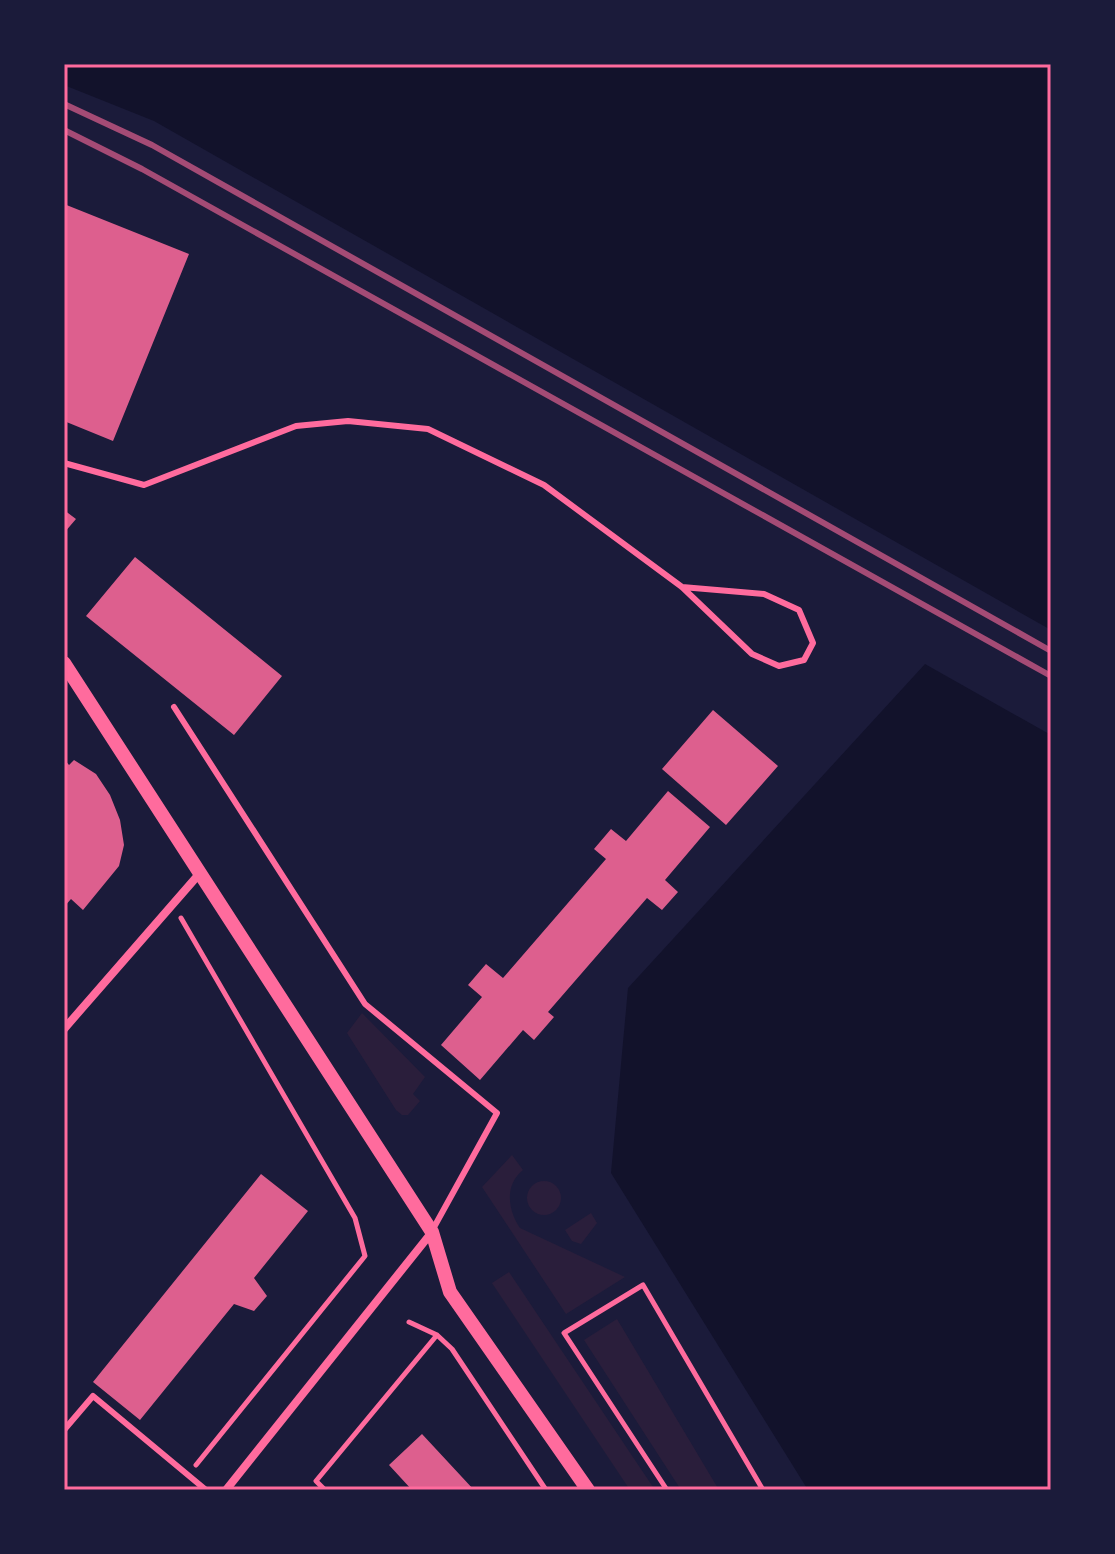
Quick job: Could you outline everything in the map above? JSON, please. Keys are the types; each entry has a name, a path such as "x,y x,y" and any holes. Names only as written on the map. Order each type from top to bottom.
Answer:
{"street":[{"path":"66,669 432,1232 450,1292 588,1490"},
{"path":"64,1029 200,873"},
{"path":"226,1490 432,1232"}],"lane":[{"path":"64,463 144,485 296,426 348,421 428,429 544,485 682,587 752,654 779,666 804,660 813,643 799,610 764,594 682,587"},
{"path":"174,707 365,1004 497,1113 432,1232"},
{"path":"64,1430 93,1396 206,1490"}],"path":[{"path":"173,904 355,1218 365,1256 188,1475"},
{"path":"667,1490 564,1333 643,1285 763,1490"},
{"path":"409,1322 437,1335 452,1349 546,1490"},
{"path":"325,1490 316,1481 437,1335"}],"shaded area":[{"path":"64,64 1051,64 1051,630 154,121 64,85"},
{"path":"925,664 1051,735 1051,1490 808,1490 611,1173 628,988"},
{"path":"362,1013 425,1077 413,1094 420,1101 408,1115 396,1110 347,1033"},
{"path":"512,1155 523,1170 513,1183 510,1198 520,1228 625,1277 566,1314 482,1187"},
{"path":"544,1181 556,1186 561,1198 556,1210 544,1215 532,1210 527,1198 532,1186"},
{"path":"591,1213 597,1223 581,1244 572,1241 565,1230"},
{"path":"509,1272 655,1490 630,1490 492,1283"},
{"path":"617,1319 719,1490 681,1490 584,1340"}],"building":[{"path":"64,204 189,254 113,441 64,421"},
{"path":"64,510 76,519 64,533"},
{"path":"135,557 282,676 234,735 86,616"},
{"path":"713,710 778,766 726,825 662,769"},
{"path":"64,759 69,765 74,760 96,774 110,795 120,820 124,845 119,866 83,910 71,899 64,907"},
{"path":"668,791 710,827 665,880 678,892 662,910 647,898 548,1012 554,1017 534,1040 523,1030 480,1080 441,1045 482,997 468,985 486,964 503,978 606,859 594,849 611,829 626,841"},
{"path":"261,1174 308,1211 254,1278 267,1296 254,1311 234,1304 140,1420 93,1382"},
{"path":"422,1434 474,1490 412,1490 389,1465"}],"railway":[{"path":"64,104 152,145 1051,651"},
{"path":"64,130 142,169 1051,676"}]}
